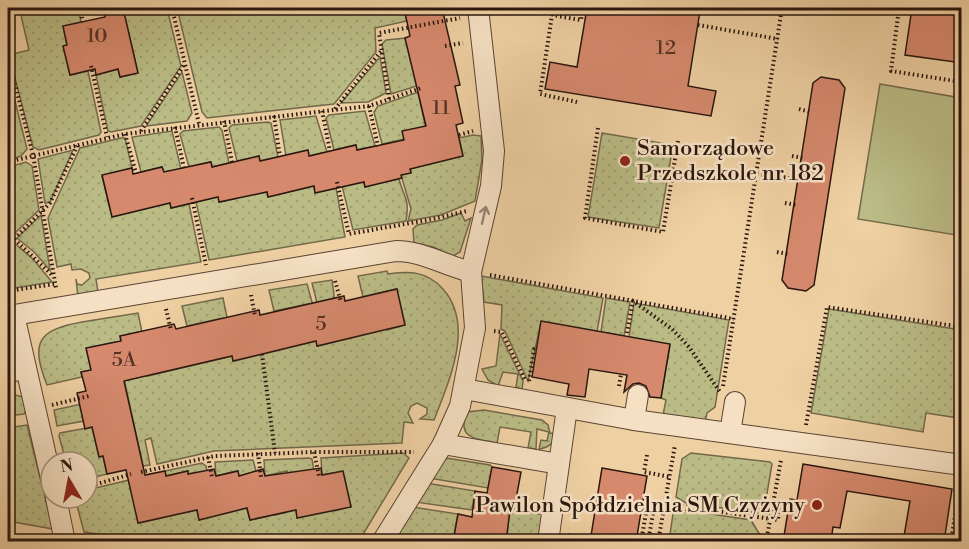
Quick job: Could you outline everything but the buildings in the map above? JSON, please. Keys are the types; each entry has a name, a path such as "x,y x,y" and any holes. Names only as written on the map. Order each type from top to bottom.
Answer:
{"street":[{"path":"382,542 439,450 464,389 476,314 471,272 491,186 494,151 478,8"},
{"path":"42,450 17,371 11,315 396,251 424,255 444,265 471,272"},
{"path":"464,389 634,420 804,441 962,465"},
{"path":"634,420 638,395"},
{"path":"730,433 735,402"},
{"path":"548,542 567,408"},
{"path":"439,450 559,464"},
{"path":"58,510 65,542"}],"path":[{"path":"80,8 83,22"},
{"path":"172,8 199,124"},
{"path":"577,102 540,94 552,15 581,20 583,8"},
{"path":"633,301 672,329 689,347 722,395 782,8"},
{"path":"899,8 891,71 962,82"},
{"path":"389,99 379,33 445,21"},
{"path":"698,25 778,39"},
{"path":"334,109 381,51"},
{"path":"8,57 33,155 57,292"},
{"path":"140,131 185,63"},
{"path":"91,66 107,137"},
{"path":"8,162 140,131 369,106 421,88"},
{"path":"369,106 378,146"},
{"path":"799,109 811,112"},
{"path":"321,111 330,151"},
{"path":"274,116 280,157"},
{"path":"224,121 232,162"},
{"path":"175,127 184,168"},
{"path":"598,128 585,218 663,232 678,141"},
{"path":"125,134 136,173"},
{"path":"8,245 50,203 78,144"},
{"path":"792,156 803,158"},
{"path":"757,174 789,178"},
{"path":"337,182 349,234 433,219 476,208"},
{"path":"192,198 209,282"},
{"path":"785,203 796,206"},
{"path":"962,230 959,247 962,250"},
{"path":"8,233 53,276"},
{"path":"777,252 788,254"},
{"path":"471,272 734,319"},
{"path":"8,291 55,284"},
{"path":"336,286 341,302"},
{"path":"252,298 255,316"},
{"path":"627,333 633,301"},
{"path":"804,441 827,307 962,327"},
{"path":"167,316 171,330"},
{"path":"485,329 502,332 527,384 534,349 537,349"},
{"path":"262,354 275,453"},
{"path":"49,406 89,396"},
{"path":"658,542 678,426"},
{"path":"141,472 161,470 208,457 258,453 439,450"},
{"path":"314,452 319,476"},
{"path":"258,453 261,477"},
{"path":"647,455 644,472 670,477"},
{"path":"208,457 212,477"},
{"path":"766,542 781,459"},
{"path":"99,483 130,474"},
{"path":"951,542 962,477"},
{"path":"641,542 645,501 770,520 778,520 779,509 788,511"},
{"path":"648,542 655,502"}],"green space":[{"path":"29,8 78,8 81,22 63,26 67,45 63,46 70,75 88,71 101,132 99,135 39,150 33,147 9,55 29,50 20,11"},
{"path":"123,8 167,8 181,66 141,126 111,132 108,131 96,75 118,69 120,77 138,73"},
{"path":"177,8 404,8 407,21 375,28 376,52 334,104 207,118 202,112"},
{"path":"405,38 417,86 391,94 382,44 386,40"},
{"path":"380,57 386,93 368,102 341,103"},
{"path":"182,72 192,113 187,121 146,126"},
{"path":"8,73 27,149 21,156 8,160"},
{"path":"880,84 961,98 961,199 956,235 858,219"},
{"path":"418,92 427,134 382,144 374,112 378,106"},
{"path":"365,111 375,146 357,150 355,145 334,150 326,118 329,115"},
{"path":"316,116 327,152 309,156 286,156 280,120"},
{"path":"271,123 278,157 260,161 259,156 237,161 229,128 232,125"},
{"path":"219,127 222,130 229,163 212,167 210,162 189,167 180,134 183,131"},
{"path":"172,131 181,169 164,172 162,167 141,172 132,137"},
{"path":"602,133 673,145 659,228 588,217"},
{"path":"481,136 482,160 475,201 441,215 408,221 411,209 401,175 411,173 410,169 463,156 459,138"},
{"path":"125,138 132,168 102,176 106,193 112,192 107,198 112,216 169,199 171,208 189,204 201,262 96,279 98,292 78,297 76,279 77,284 82,285 90,278 89,273 81,269 72,270 71,264 57,267 48,218 80,148"},
{"path":"73,150 50,202 45,203 38,159"},
{"path":"26,162 32,166 39,210 13,235 8,230 8,167"},
{"path":"389,175 390,181 399,179 407,203 406,221 353,230 342,186 363,178 365,187"},
{"path":"313,183 315,192 336,188 345,237 209,260 196,202 217,193 220,202 238,198 237,193 266,187 268,196 305,188"},
{"path":"461,213 465,221 471,218 460,252 453,256 433,247 414,243 413,229 417,225"},
{"path":"41,215 50,270 17,238"},
{"path":"12,241 33,259 52,282 8,289 8,247"},
{"path":"387,271 388,274 411,273 431,279 443,289 452,303 457,319 456,353 452,371 434,420 420,419 427,414 427,408 417,403 411,406 408,413 413,423 404,422 402,443 214,451 157,464 151,438 145,440 150,465 143,466 122,370 148,376 232,356 234,361 316,341 318,346 379,331 385,325 387,330 405,325 396,289 363,297 358,276"},
{"path":"481,276 603,298 597,332 541,322 528,381 505,331 501,329 502,305 484,302"},
{"path":"332,280 335,303 318,307 312,283"},
{"path":"307,284 314,309 310,309 308,304 274,311 269,290"},
{"path":"223,298 228,322 223,318 187,326 182,306"},
{"path":"606,298 630,302 624,336 601,332"},
{"path":"634,303 729,320 715,407 707,413 705,423 663,415 666,400 661,398 670,345 629,337"},
{"path":"829,309 961,330 961,438 956,438 958,418 926,413 923,432 811,413"},
{"path":"138,313 143,337 138,332 120,336 122,346 115,342 87,348 91,370 81,372 82,377 47,385 39,358 39,348 47,334 67,325"},
{"path":"500,334 523,381 522,390 516,387 518,374 503,372 498,386 488,380 482,369 496,366"},
{"path":"8,393 23,397 26,410 24,414 8,416"},
{"path":"91,402 84,421 57,426 54,410"},
{"path":"484,410 542,420 548,425 550,433 557,434 551,444 539,449 541,440 547,441 549,432 537,429 536,449 528,448 531,432 500,427 497,443 475,439 466,433 464,421 467,412"},
{"path":"27,425 39,473 39,510 48,510 53,529 8,521 8,428"},
{"path":"92,427 98,450 63,450 60,433"},
{"path":"403,453 409,458 359,541 147,541 84,532 78,510 99,510 99,487 129,480 139,523 186,512 196,506 199,520 246,506 250,520 268,516 273,509 275,515 286,512 295,505 297,517 332,506 334,511 351,506 343,471 322,475 321,458"},
{"path":"691,453 770,462 772,464 764,511 758,513 686,503 676,497 682,459"},
{"path":"99,456 103,456 107,474 99,476"},
{"path":"446,458 490,465 492,467 488,488 429,478"},
{"path":"312,459 315,477 290,482 287,471 265,476 264,460"},
{"path":"253,460 258,478 240,482 237,471 216,476 215,462"},
{"path":"202,463 206,466 208,477 190,482 188,471 166,476 165,471"},
{"path":"426,483 475,491 472,510 415,502"},
{"path":"412,507 458,514 453,540 441,538 440,541 391,542"},
{"path":"510,510 546,515 542,541 506,542"},
{"path":"684,510 751,520 760,535 760,541 669,541 673,514"}],"place":[{"name":"Samorządowe Przedszkole nr 182","path":"625,161"},
{"name":"Pawilon Spółdzielnia SM Czyżyny","path":"817,505"}]}
